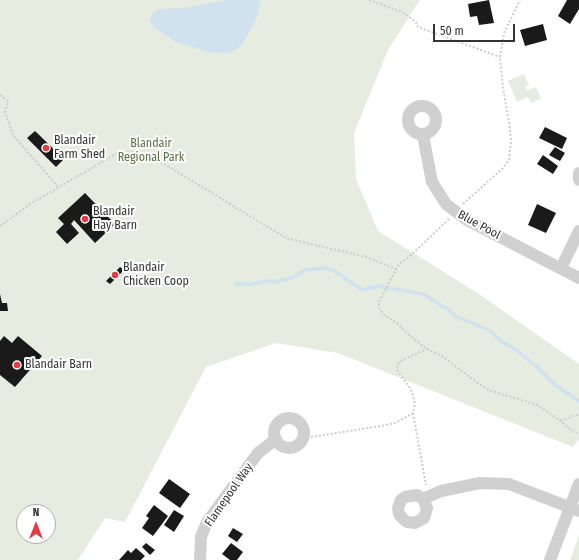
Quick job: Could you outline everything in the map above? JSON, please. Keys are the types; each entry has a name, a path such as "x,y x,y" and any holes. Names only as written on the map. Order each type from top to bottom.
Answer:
{"street":[{"name":"Blue Pool","path":"423,135 432,182 446,204 455,213 579,278"},
{"path":"579,173 579,180"},
{"path":"561,268 579,231"},
{"path":"291,418 299,422 303,430 303,436 298,444 288,447 279,443 276,439 275,427 284,419 291,418"},
{"name":"Flamepool Way","path":"200,560 202,536 208,522 258,453 276,439"},
{"path":"426,497 464,485 497,483 520,488 574,509"},
{"path":"550,560 574,509 579,484"}],"path":[{"path":"369,0 402,12 416,22 418,27 500,57"},
{"path":"520,0 504,33 500,57 511,140 509,160 503,168 409,257 399,264 379,302 379,308 384,315 397,323 409,335 427,349 442,356 489,390 537,405 561,421 566,427 577,433"},
{"path":"0,95 8,101 5,112 13,135 58,188"},
{"path":"0,226 32,203 119,152 131,152 151,156 286,238 366,257 396,269"},
{"path":"426,497 413,413 415,404 413,395 410,388 397,370 398,364 402,360 427,349"},
{"path":"303,436 395,423 413,413"},
{"path":"561,421 579,414"}],"green space":[{"name":"Blandair Regional Park","path":"0,0 420,0 388,50 354,133 356,179 378,231 479,294 579,364 579,439 573,447 338,353 276,343 206,367 125,522 105,518 78,560 0,560"},
{"path":"524,74 529,85 525,86 527,90 536,87 541,98 531,103 528,97 517,102 508,81"},
{"path":"579,535 579,560 570,560"}],"water":[{"path":"225,0 261,0 257,17 243,43 237,49 229,53 212,53 176,42 156,29 150,22 152,13 159,9 185,8"}],"building":[{"path":"489,0 494,23 479,25 477,16 470,17 468,4"},
{"path":"567,0 579,0 579,9 570,24 558,16"},
{"path":"543,24 547,40 525,46 520,30"},
{"path":"545,127 567,138 562,149 539,138"},
{"name":"Blandair Farm Shed","path":"35,131 64,159 56,167 27,138"},
{"path":"555,147 565,153 560,161 549,155"},
{"path":"543,155 558,166 553,174 537,164"},
{"name":"Blandair Hay Barn","path":"85,193 115,224 95,243 74,220 71,224 79,233 67,244 56,232 64,224 58,218"},
{"path":"537,204 556,213 546,233 528,225"},
{"name":"Blandair Chicken Coop","path":"120,267 124,270 110,284 106,281"},
{"path":"0,294 2,303 7,303 8,311 0,311"},
{"name":"Blandair Barn","path":"4,336 12,343 18,336 42,356 15,387 0,375 0,341"},
{"path":"169,479 190,494 180,508 159,493"},
{"path":"154,505 168,516 153,536 142,528 149,518 146,516"},
{"path":"174,510 184,516 174,532 164,525"},
{"path":"233,528 243,534 237,542 228,536"},
{"path":"146,543 155,550 150,555 142,547"},
{"path":"231,543 243,552 237,560 230,560 222,554"},
{"path":"136,548 145,556 141,560 119,560 128,550 131,553"}],"waterway":[{"path":"236,284 252,284 267,281 275,282 294,277 305,270 324,268 333,270 362,290 378,286 423,294 457,317 489,330 502,342 515,349 537,367 555,385 579,401"}],"place":[{"name":"Blandair Farm Shed","path":"46,148"},
{"name":"Blandair Hay Barn","path":"85,219"},
{"name":"Blandair Chicken Coop","path":"115,275"},
{"name":"Blandair Barn","path":"17,365"}]}
